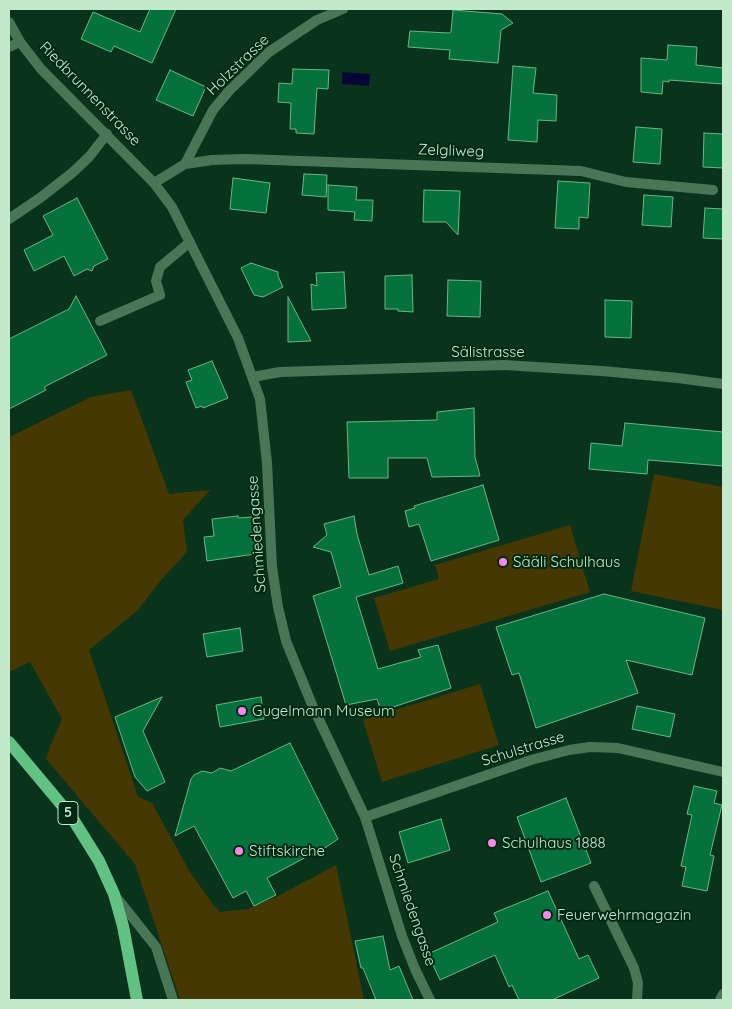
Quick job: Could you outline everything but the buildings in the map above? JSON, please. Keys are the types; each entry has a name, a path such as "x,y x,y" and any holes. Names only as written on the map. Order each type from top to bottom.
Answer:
{"main road":[{"name":"5","path":"9,742 71,816 99,861 114,894 123,926 137,1000"}],"street":[{"path":"317,20 318,9"},
{"name":"Holzstrasse","path":"185,164 213,110 230,91 270,52 317,20 343,9"},
{"name":"Riedbrunnenstrasse","path":"9,22 20,42 41,69 154,182"},
{"path":"9,47 20,42"},
{"path":"9,220 77,168 89,157 107,134"},
{"name":"Zelgliweg","path":"185,164 212,160 245,159 581,171 626,182 713,190"},
{"path":"154,182 185,164"},
{"name":"Schmiedengasse","path":"154,182 172,207 190,242 238,338 253,377 260,399 266,454 272,567 286,640 313,707 365,817 402,936 430,1000"},
{"path":"100,321 160,295 156,281 160,267 190,242"},
{"name":"Sälistrasse","path":"253,377 280,372 504,365 621,373 723,384"},
{"name":"Schulstrasse","path":"365,817 522,763 569,750 618,748 723,772"},
{"path":"594,886 634,968 638,983 637,1000"},
{"path":"114,894 156,947 173,1000"},
{"path":"720,1000 723,994"}],"shaded area":[{"path":"342,72 370,74 369,86 342,84"},
{"path":"131,390 169,494 210,490 183,520 187,552 161,580 138,610 89,650 138,797 152,803 191,874 219,912 248,909 280,895 336,865 364,1000 180,1000 135,864 46,759 62,719 30,662 9,672 9,437 91,397"},
{"path":"654,474 723,487 723,610 631,591"},
{"path":"570,525 590,592 390,651 374,598 439,579 435,565"},
{"path":"480,684 499,745 382,782 363,720"}],"place":[{"name":"Sääli Schulhaus","path":"503,562"},
{"name":"Gugelmann Museum","path":"242,711"},
{"name":"Schulhaus 1888","path":"492,843"},
{"name":"Stiftskirche","path":"239,851"},
{"name":"Feuerwehrmagazin","path":"547,915"}]}
